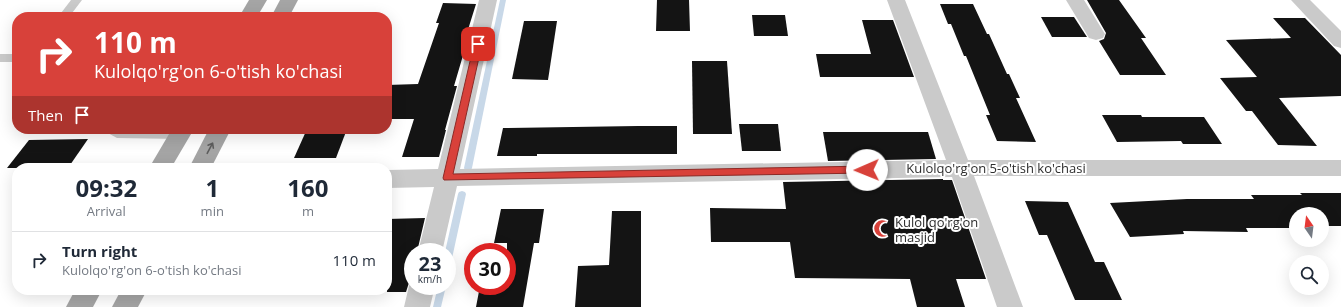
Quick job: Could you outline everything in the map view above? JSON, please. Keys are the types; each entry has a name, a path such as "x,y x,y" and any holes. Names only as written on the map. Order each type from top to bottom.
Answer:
{"main road":[{"path":"251,12 258,0"},
{"path":"282,12 288,0"},
{"path":"163,163 179,134"},
{"path":"203,163 217,134"},
{"path":"79,307 86,295"},
{"path":"125,307 131,295"}],"street":[{"path":"432,243 488,0"},
{"path":"896,0 960,168 1010,307"},
{"path":"1075,0 1096,34"},
{"path":"1300,0 1341,42"},
{"name":"Kulolqo'rg'on 5-o'tish ko'chasi","path":"392,179 960,168 1341,168"},
{"path":"417,307 420,295"}],"lane":[{"path":"67,12 77,0"},
{"path":"0,58 12,58"}],"building":[{"path":"657,0 689,0 690,31 656,31"},
{"path":"1087,0 1119,0 1146,38 1141,38 1166,75 1120,75 1099,41 1104,39 1106,33"},
{"path":"443,3 476,4 461,52 464,52 454,86 457,86 439,157 402,157 414,119 392,119 392,85 418,84 439,23 436,23"},
{"path":"940,4 973,4 1020,98 1016,98 1036,142 997,141 986,115 990,115 966,56 964,56 951,24 948,24"},
{"path":"752,15 785,15 788,36 754,36"},
{"path":"1041,17 1074,17 1087,37 1052,37"},
{"path":"1273,18 1305,18 1341,55 1341,96 1279,98 1317,146 1278,145 1252,111 1246,111 1220,78 1257,77 1226,40 1291,38"},
{"path":"862,20 893,20 914,77 820,77 816,54 871,54"},
{"path":"524,21 557,21 548,80 512,79"},
{"path":"692,61 727,61 732,134 693,134"},
{"path":"1102,115 1141,115 1142,117 1204,117 1222,144 1183,144 1181,141 1117,142"},
{"path":"739,124 778,124 781,151 742,151"},
{"path":"677,126 677,154 537,154 537,156 497,156 503,128"},
{"path":"823,132 928,132 936,159 828,161"},
{"path":"305,134 345,134 336,158 294,158"},
{"path":"88,139 71,163 12,163 12,168 7,168 29,140"},
{"name":"Kulol qo'rg'on masjid","path":"952,180 986,279 956,279 965,307 917,307 910,279 795,278 790,242 711,242 710,208 786,209 783,182"},
{"path":"1300,193 1341,193 1341,226 1329,226 1329,207 1289,207 1289,228 1246,228 1248,232 1183,231 1184,234 1130,237 1110,203 1187,199 1254,199 1251,195 1302,195"},
{"path":"1025,201 1068,202 1095,262 1104,262 1122,300 1075,300 1047,235 1039,235"},
{"path":"501,209 544,209 539,243 534,243 523,307 476,307 478,295 516,295 516,243 494,243"},
{"path":"612,211 641,211 641,307 575,307 578,266 609,265"},
{"path":"425,218 419,243 404,243 404,292 392,292 392,219"}],"waterway":[{"path":"468,168 503,0"},
{"path":"451,243 462,194"},
{"path":"437,307 440,295"}],"place":[{"name":"Kulol qo'rg'on masjid","path":"882,229"}],"route":[{"path":"478,44 448,178 867,170"}]}
